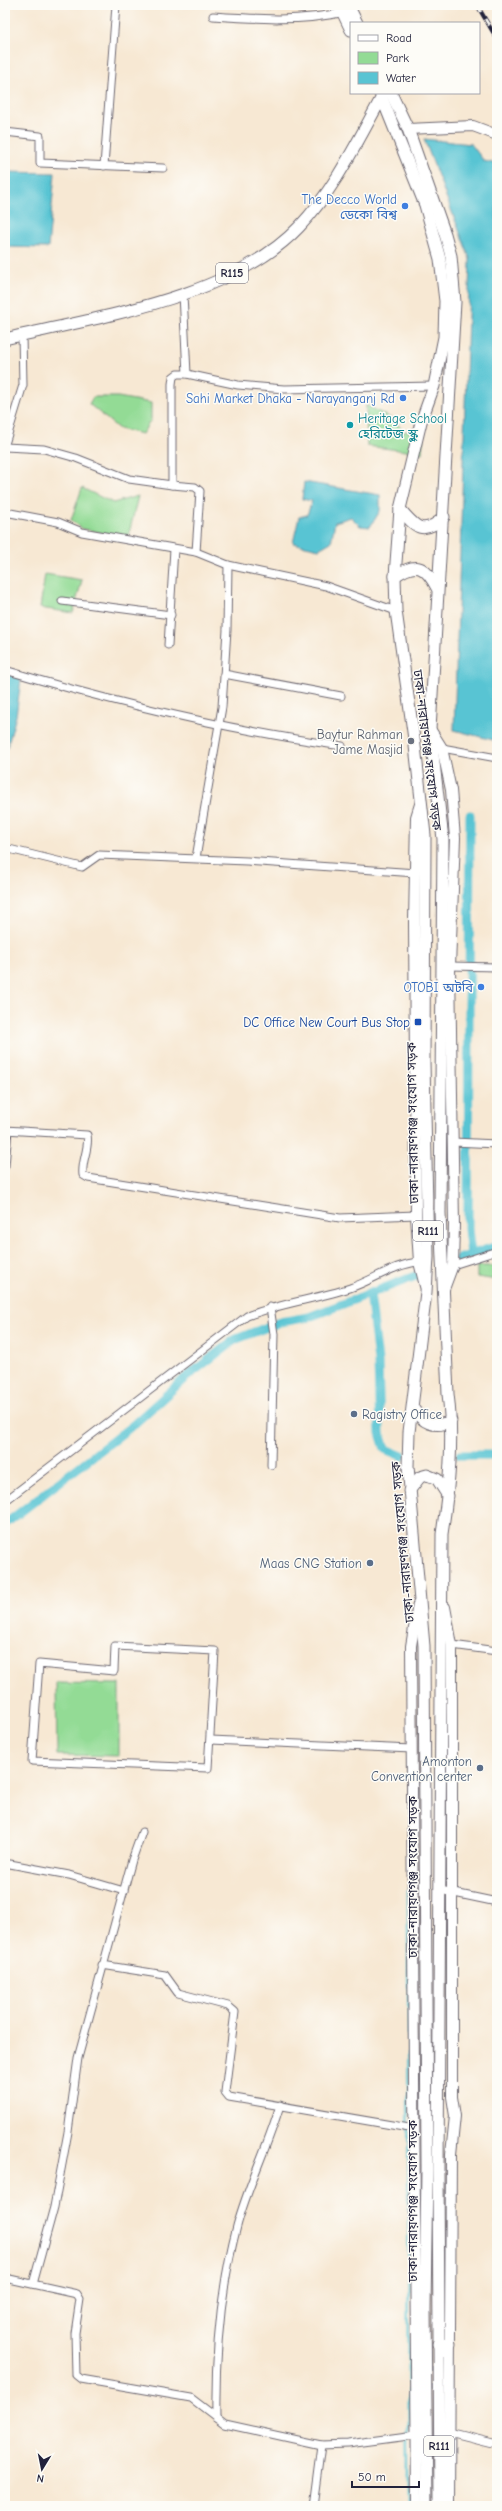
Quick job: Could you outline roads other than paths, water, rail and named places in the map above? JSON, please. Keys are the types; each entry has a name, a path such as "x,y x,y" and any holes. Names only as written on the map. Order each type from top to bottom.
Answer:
{"main road":[{"path":"345,8 356,22"},
{"path":"345,8 350,26"},
{"name":"ঢাকা-নারায়ণগঞ্জ সংযোগ সড়ক","path":"384,94 408,129 445,234 453,277 455,326 444,517 437,588 430,730 442,839 440,1133 442,1294 451,1421 448,1496 442,1534 438,2344 440,2506"},
{"name":"ঢাকা-নারায়ণগঞ্জ সংযোগ সড়ক","path":"384,94 426,205 444,279 446,327 434,386 421,422 400,509 395,576 396,611 422,798 425,873 424,1062 428,1258 426,1292 409,1432 409,1491 416,1535 424,1646 426,1890 421,2343 426,2386 427,2506"},
{"name":"R115","path":"5,339 143,307 183,294 239,270 269,253 298,228 323,199 346,163 384,94"},
{"path":"400,509 414,526 422,528 435,526 444,517"},
{"path":"395,576 408,568 418,567 428,573 437,588"},
{"path":"413,1408 418,1416 429,1424 441,1425 451,1421"},
{"path":"409,1491 420,1477 427,1475 437,1479 448,1496"},
{"path":"438,2344 450,2344"}],"street":[{"path":"104,166 116,5"},
{"path":"213,16 276,20 313,18 345,8"},
{"path":"408,129 473,126 497,135"},
{"path":"5,132 40,136 40,163 163,168"},
{"path":"183,294 187,374"},
{"path":"22,335 23,385 5,445 44,449 76,458 129,478 195,487 200,490 196,552"},
{"path":"172,485 173,377 177,374 187,374 238,385 284,389 434,386"},
{"path":"5,512 58,522 82,532 196,552 228,565 326,586 396,611"},
{"path":"168,645 174,549"},
{"path":"196,858 218,726 224,674 228,565"},
{"path":"62,601 171,615"},
{"path":"5,670 33,677 82,694 218,726 274,737 342,746"},
{"path":"224,674 341,696"},
{"path":"430,730 442,748 451,790 455,838 450,966 456,1142 453,1265 442,1294"},
{"path":"442,748 497,758"},
{"path":"422,798 416,817 414,922 416,1215 419,1262 426,1292"},
{"path":"5,848 82,867 99,855 196,858 416,872"},
{"path":"450,966 480,968 497,967"},
{"path":"5,1166 7,1130 87,1135 88,1140 82,1169 83,1175 88,1178 340,1218 416,1215"},
{"path":"456,1142 497,1144"},
{"path":"453,1265 497,1251"},
{"path":"5,1501 247,1316 271,1308 351,1288 408,1262 419,1262"},
{"path":"271,1308 274,1334 271,1465"},
{"path":"416,2506 416,2435 421,2343 415,2129 411,1646 420,1594"},
{"path":"442,1595 452,1645 452,2097 455,2116 451,2154 449,2506"},
{"path":"452,1645 497,1651"},
{"path":"115,1646 215,1651 211,1740 208,1768 32,1761 39,1664 114,1671 115,1646"},
{"path":"211,1740 412,1749"},
{"path":"32,2284 54,2207 68,2132 78,2058 102,1965 142,1832"},
{"path":"10,1864 69,1876 124,1892"},
{"path":"440,1890 497,1902"},
{"path":"102,1965 165,1974 178,1993 232,2009 235,2012 224,2092 229,2097 415,2129"},
{"path":"216,2416 215,2364 230,2259 237,2226 252,2183 269,2143 280,2105"},
{"path":"5,2278 77,2294 80,2299 75,2333 76,2375 78,2378 191,2398 225,2424 321,2445 348,2444 416,2435"},
{"path":"450,2432 497,2444"},
{"path":"313,2506 321,2445"}],"water":[{"path":"424,139 471,144 484,161 497,164 497,741 454,730 470,259"},
{"path":"5,172 55,173 48,248 5,247"},
{"path":"304,482 380,495 380,511 370,527 360,526 351,517 335,522 331,542 319,549 293,543 299,517 307,515 312,501 302,499"},
{"path":"5,673 21,679 16,716 5,755"}],"waterway":[{"path":"470,815 468,1229 471,1254"},
{"path":"458,1259 497,1246"},
{"path":"5,1524 133,1425 184,1379 234,1340 280,1322 309,1317 418,1275"},
{"path":"370,1293 378,1361 380,1433 385,1449 402,1456"},
{"path":"460,1455 497,1455"},
{"path":"408,1890 409,2506"}],"railway":[{"path":"477,5 497,39"}],"place":[{"name":"The Decco World ডেকো বিশ্ব","path":"405,206"},
{"name":"Sahi Market Dhaka - Narayanganj Rd","path":"403,398"},
{"name":"Heritage School হেরিটেজ স্কুল","path":"350,425"},
{"name":"Baytur Rahman Jame Masjid","path":"411,741"},
{"name":"OTOBI অটবি","path":"481,987"},
{"name":"DC Office New Court Bus Stop","path":"418,1022"},
{"name":"Ragistry Office","path":"354,1414"},
{"name":"Maas CNG Station","path":"370,1563"},
{"name":"Amonton Convention center","path":"480,1768"}]}
